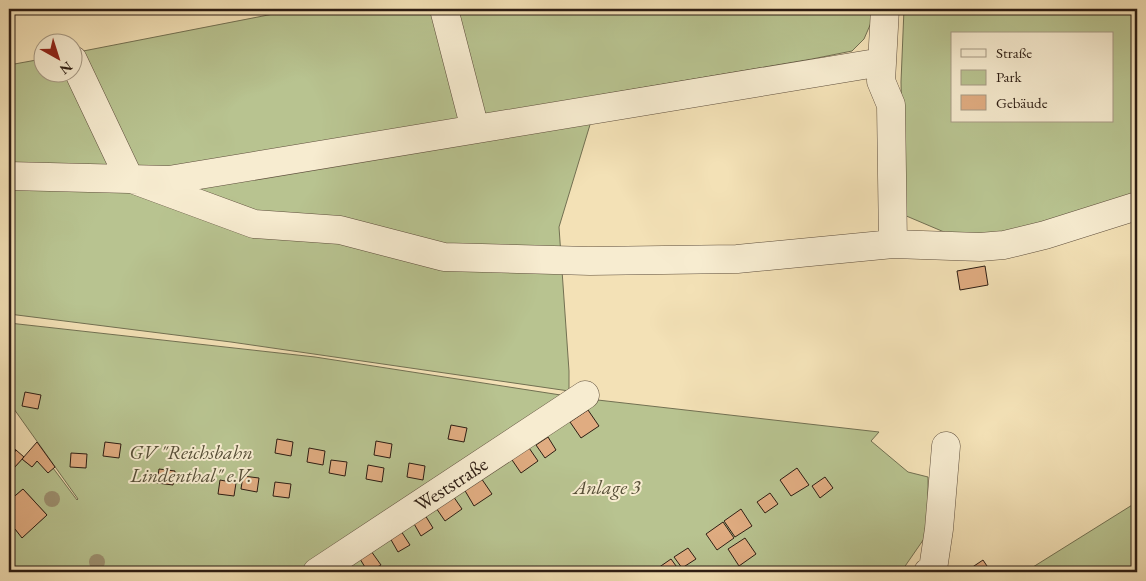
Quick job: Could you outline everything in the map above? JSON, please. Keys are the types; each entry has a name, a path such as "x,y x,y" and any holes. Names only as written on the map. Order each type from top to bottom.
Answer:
{"lane":[{"path":"444,9 476,129"},
{"path":"885,9 881,81 891,106 893,244"},
{"path":"9,176 169,180 882,62"},
{"path":"82,77 130,178 254,224 340,230 444,257 590,261 736,259 893,244 980,247 1004,245 1045,235 1137,206"},
{"name":"Weststraße","path":"317,572 585,396"},
{"path":"928,572 933,569 939,529 946,446"}],"green space":[{"path":"299,9 877,9 864,39 852,51 599,95 559,227 569,391 231,342 9,314 9,65 32,61 32,82 82,82 82,51"},
{"path":"904,9 1137,9 1137,195 999,236 963,240 904,215 901,82"},
{"name":"GV \"Reichsbahn Lindenthal\" e.V.","path":"9,323 315,357 580,398 879,432 871,441 908,472 928,477 928,533 901,572 9,572 9,534 15,529 22,537 47,515 23,489 9,501 9,474 22,459 32,467 37,461 53,468 78,499 9,402"},
{"path":"1137,502 1137,572 1025,572"}],"building":[{"path":"985,266 988,285 960,290 957,271"},
{"path":"25,392 41,395 38,409 22,406"},
{"path":"9,406 14,410 9,416"},
{"path":"588,410 599,426 581,438 570,422"},
{"path":"451,425 467,428 464,442 448,439"},
{"path":"548,437 556,450 545,458 536,445"},
{"path":"277,439 293,442 291,456 275,453"},
{"path":"376,441 392,444 390,458 374,455"},
{"path":"37,442 55,467 48,473 37,461 32,467 22,459"},
{"path":"105,442 121,444 119,458 103,456"},
{"path":"9,444 16,450 9,459"},
{"path":"527,445 538,461 521,473 510,457"},
{"path":"309,448 325,451 323,465 307,462"},
{"path":"16,450 24,457 13,469 9,466 9,459"},
{"path":"71,453 87,454 86,468 70,467"},
{"path":"331,460 347,462 345,476 329,473"},
{"path":"409,463 425,466 423,480 407,477"},
{"path":"368,465 384,468 382,482 366,479"},
{"path":"797,468 809,485 791,496 780,480"},
{"path":"159,469 175,471 173,485 157,483"},
{"path":"243,476 259,478 257,492 241,489"},
{"path":"825,477 833,488 820,498 812,486"},
{"path":"481,478 492,494 474,506 464,489"},
{"path":"220,480 236,483 234,496 218,494"},
{"path":"275,482 291,484 289,498 273,496"},
{"path":"23,489 47,515 22,538 15,529 9,534 9,501"},
{"path":"451,493 462,509 445,521 434,505"},
{"path":"770,493 778,504 765,513 757,502"},
{"path":"741,509 752,526 735,537 724,521"},
{"path":"425,515 433,528 421,536 413,522"},
{"path":"723,522 734,538 717,550 706,534"},
{"path":"401,531 410,545 398,552 390,538"},
{"path":"745,538 756,554 739,566 728,549"},
{"path":"688,548 696,559 682,568 674,557"},
{"path":"371,551 381,565 368,572 360,559"},
{"path":"671,559 679,570 676,572 661,572 658,568"},
{"path":"983,560 991,572 965,572"}],"park label":[{"name":"Anlage 3","path":"607,487"}]}
